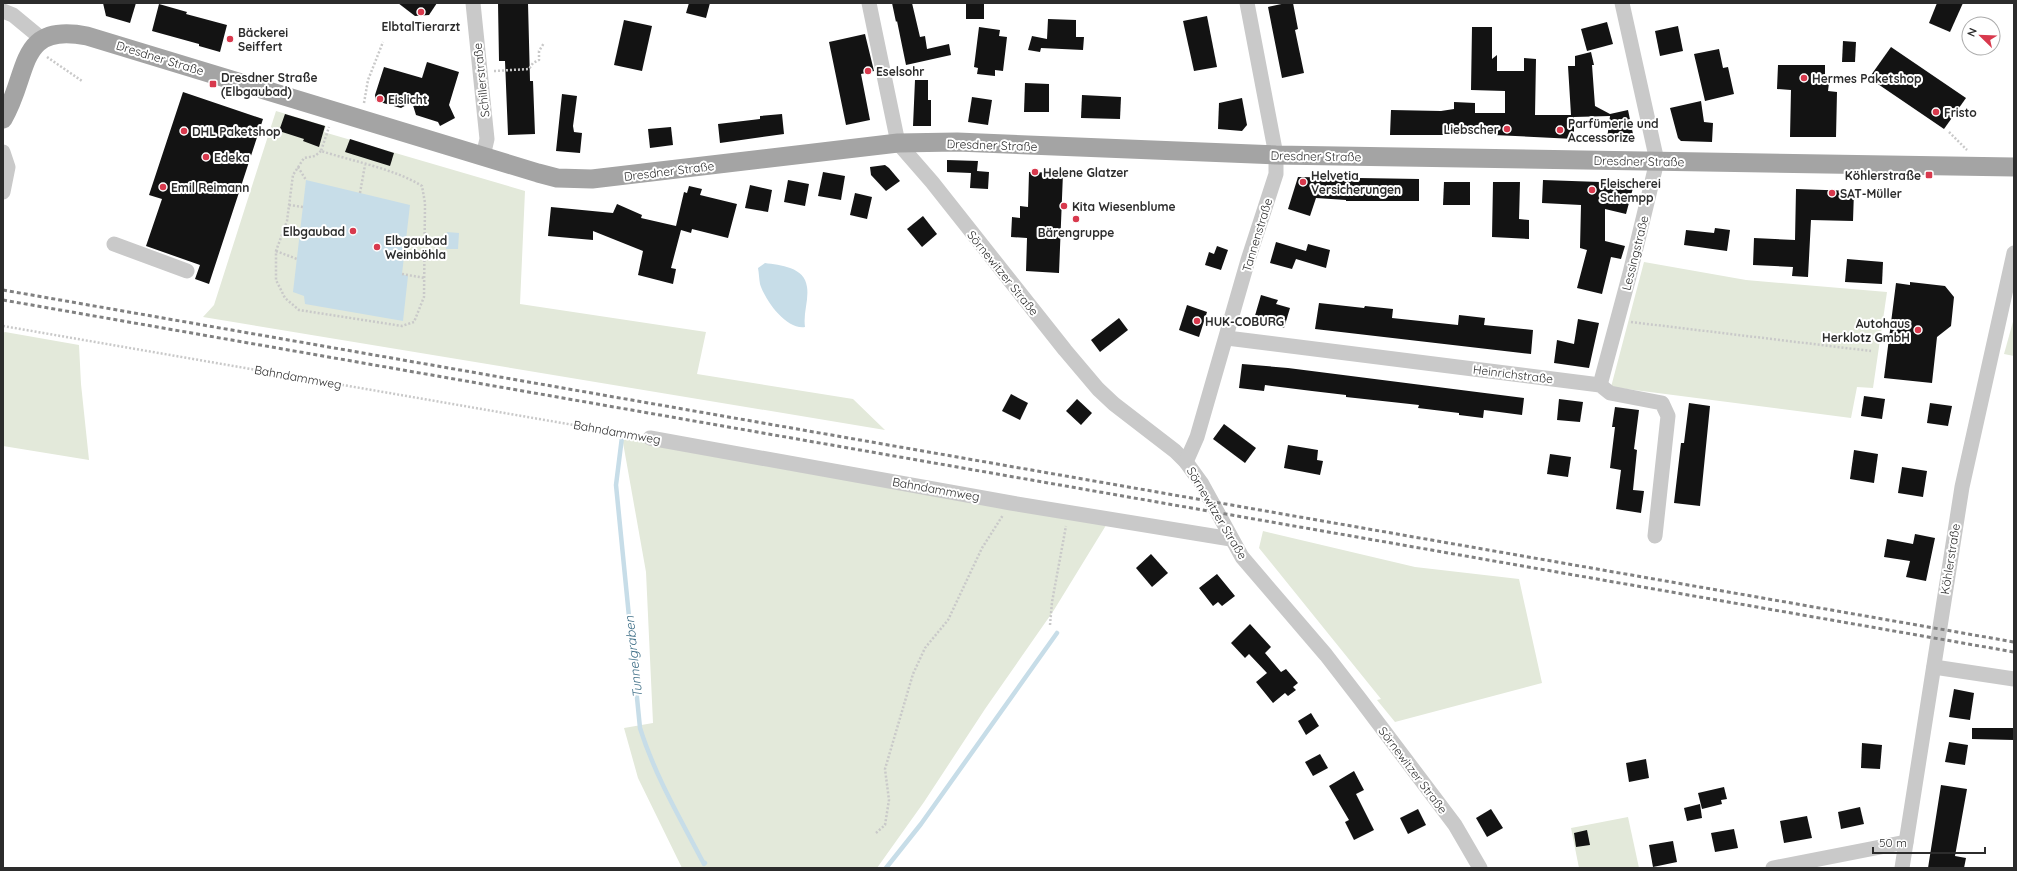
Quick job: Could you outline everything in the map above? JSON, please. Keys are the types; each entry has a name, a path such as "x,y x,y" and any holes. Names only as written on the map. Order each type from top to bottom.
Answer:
{"main road":[{"name":"Dresdner Straße","path":"37,43 48,35 65,33 87,36 557,178 592,179 898,143 957,142 1276,155 2014,167"},
{"path":"3,119 14,98 37,43"}],"street":[{"name":"Schillerstraße","path":"473,3 487,139 483,156"},
{"path":"869,3 898,143"},
{"name":"Tannenstraße","path":"1186,462 1197,437 1227,338 1248,260 1276,174 1276,155 1247,3"},
{"name":"Lessingstraße","path":"1600,384 1657,161 1622,3"},
{"path":"11,10 37,43"},
{"name":"Sörnewitzer Straße","path":"898,143 932,182 1065,350 1098,389 1114,404 1175,451 1186,462 1202,484 1242,557 1326,655 1360,699 1455,825 1480,868"},
{"path":"3,152 8,167 3,192"},
{"path":"114,244 186,270"},
{"name":"Köhlerstraße","path":"1902,868 1962,487 2014,253"},
{"name":"Heinrichstraße","path":"1227,338 1600,384 1610,392 1662,403 1668,416 1655,536"},
{"name":"Bahndammweg","path":"650,438 1011,503 1231,539"},
{"path":"1934,666 2014,679"},
{"path":"1773,868 1906,842"}],"path":[{"path":"357,102 364,104 368,80 383,42"},
{"path":"37,43 57,62 82,81"},
{"path":"480,72 529,68 533,62 539,60 539,51 544,43"},
{"path":"321,151 411,179 422,186 425,203 424,297 414,322 402,326 299,310 285,298 276,280 276,251 287,221 293,175 304,158 315,156 321,151 333,110"},
{"path":"360,193 365,165"},
{"path":"298,167 306,180"},
{"path":"289,205 303,207"},
{"path":"276,251 297,259"},
{"path":"402,274 425,278"},
{"path":"1617,320 1871,351"},
{"name":"Bahndammweg","path":"3,326 650,438"},
{"path":"876,833 885,825 889,800 885,769 913,674 925,648 948,620 982,548 1011,503"},
{"path":"1050,625 1052,602 1069,512"}],"green space":[{"name":"Elbgaubad Weinböhla","path":"276,111 326,126 324,132 327,133 525,191 520,304 706,332 697,374 853,399 885,430 203,317 214,305"},
{"path":"1644,262 1746,280 1887,292 1873,388 1857,387 1851,418 1611,387"},
{"path":"2014,318 2014,356 2004,354"},
{"path":"5,332 79,345 81,384 89,460 3,446 3,333"},
{"path":"622,437 1108,522 1054,610 985,709 924,802 877,868 682,868 638,778 624,728 653,723 646,572"},
{"path":"1263,531 1415,567 1519,579 1542,683 1395,722 1377,700 1381,699 1259,548"},
{"path":"1628,817 1639,868 1579,868 1571,828"}],"water":[{"name":"Elbgaubad","path":"306,180 410,205 402,274 408,276 403,321 305,304 304,296 293,292"},
{"path":"447,232 459,233 458,249 446,249"},
{"path":"765,263 791,268 802,275 807,287 805,327 798,327 784,319 777,313 766,298 760,284 758,268"}],"building":[{"path":"103,3 136,3 130,23 106,16"},
{"name":"ElbtalTierarzt","path":"398,3 437,3 429,15 415,16"},
{"path":"498,3 528,3 530,81 533,81 535,134 508,135 505,61 499,61"},
{"path":"689,3 710,3 706,18 686,13"},
{"path":"892,3 912,3 920,37 925,36 927,49 949,44 951,55 906,65"},
{"path":"966,3 984,3 984,19 966,19"},
{"path":"1293,3 1298,29 1295,30 1304,73 1282,78 1268,7"},
{"path":"1937,3 1963,3 1950,32 1929,23"},
{"path":"159,4 187,12 186,14 227,25 220,52 199,46 199,44 152,31"},
{"path":"1207,16 1217,67 1194,71 1183,21"},
{"path":"1048,19 1076,20 1076,37 1084,37 1083,50 1041,48 1040,52 1028,50 1032,36 1047,39"},
{"path":"624,20 652,26 642,71 614,65"},
{"path":"1607,22 1613,44 1587,51 1581,29"},
{"path":"1678,26 1683,51 1660,56 1655,31"},
{"path":"979,27 1000,30 999,36 1007,37 1003,71 995,70 995,76 977,74 978,68 974,67"},
{"path":"1472,27 1492,27 1492,59 1497,55 1497,71 1524,71 1524,58 1536,59 1535,115 1571,115 1568,66 1575,66 1575,56 1591,52 1594,65 1592,65 1595,106 1610,114 1628,110 1633,134 1627,140 1607,139 1610,116 1574,117 1574,139 1494,135 1390,135 1391,110 1441,111 1454,109 1454,102 1475,103 1475,113 1505,113 1505,91 1471,90"},
{"path":"865,34 874,71 861,74 870,120 846,125 829,42"},
{"path":"1843,41 1856,42 1855,62 1842,62"},
{"path":"1891,47 1966,98 1944,129 1869,78"},
{"path":"1719,49 1723,68 1728,67 1734,94 1705,101 1694,54"},
{"path":"427,62 459,72 449,105 455,118 440,126 438,122 416,115 412,102 401,108 376,101 375,95 384,67 422,78"},
{"path":"1778,65 1825,65 1825,79 1829,83 1828,91 1837,92 1836,137 1790,137 1791,90 1777,89"},
{"path":"915,80 928,80 928,100 931,100 931,126 913,126"},
{"path":"1025,83 1049,84 1049,112 1024,112"},
{"name":"Edeka","path":"183,92 263,119 209,284 195,279 200,265 146,246 162,199 149,195"},
{"path":"562,94 577,96 573,126 574,132 582,133 580,153 556,151"},
{"path":"1082,95 1121,97 1120,119 1081,118"},
{"path":"972,97 992,100 988,125 968,122"},
{"path":"1242,98 1247,125 1242,131 1218,129 1219,103"},
{"path":"1701,101 1704,122 1713,123 1712,142 1681,141 1678,138 1670,108"},
{"path":"285,114 325,126 319,147 303,141 304,139 279,131"},
{"path":"782,114 784,134 720,143 718,124 760,119 760,116"},
{"path":"671,127 673,145 650,148 648,129"},
{"path":"350,139 394,153 390,166 345,152"},
{"path":"947,160 978,161 977,171 989,172 988,189 970,188 971,173 947,172"},
{"path":"885,165 900,181 886,191 871,175 870,167"},
{"path":"823,172 845,176 841,200 818,196"},
{"path":"1029,172 1063,173 1059,273 1026,271 1027,238 1011,237 1012,217 1020,218 1020,206 1028,207"},
{"path":"1298,177 1419,179 1419,201 1346,201 1316,198 1310,216 1288,209"},
{"path":"788,180 809,184 805,206 784,202"},
{"path":"1543,180 1629,183 1633,188 1626,214 1605,209 1605,241 1625,246 1621,259 1611,257 1602,294 1577,288 1587,250 1580,248 1581,205 1542,203"},
{"path":"1444,182 1470,182 1470,205 1443,205"},
{"path":"1493,182 1520,182 1519,219 1529,220 1529,239 1492,237"},
{"path":"750,185 772,190 768,212 745,208"},
{"path":"689,186 702,189 700,195 737,204 728,238 692,229 691,233 681,230 671,268 676,269 673,284 638,275 643,251 593,231 593,240 548,236 551,207 613,213 617,204 642,215 641,218 676,226 684,192 687,193"},
{"path":"1796,189 1854,191 1853,221 1811,220 1808,277 1792,276 1793,267 1753,265 1754,238 1795,240"},
{"path":"855,193 872,197 867,219 850,215"},
{"path":"923,216 937,234 922,247 907,229"},
{"path":"1715,228 1730,230 1727,251 1684,245 1686,230 1714,233"},
{"path":"1276,242 1306,251 1308,244 1330,250 1326,268 1296,259 1292,269 1270,263"},
{"path":"1217,246 1228,250 1221,270 1205,265 1209,252 1214,254"},
{"path":"1847,259 1883,262 1882,284 1845,282"},
{"name":"Autohaus Herklotz GmbH","path":"1910,282 1945,286 1954,297 1951,326 1937,337 1932,383 1884,378 1896,283 1910,285"},
{"path":"1261,295 1278,300 1276,304 1290,308 1284,328 1254,319"},
{"path":"1319,303 1364,308 1365,306 1393,309 1392,318 1458,325 1459,315 1485,318 1484,325 1533,330 1531,354 1315,329"},
{"path":"1187,305 1207,312 1199,337 1179,330"},
{"path":"1119,318 1128,330 1100,352 1091,340"},
{"path":"1578,319 1599,323 1589,368 1554,363 1557,340 1574,344"},
{"path":"1242,364 1288,368 1524,398 1522,415 1484,410 1483,418 1459,415 1459,413 1418,408 1419,405 1346,397 1346,395 1265,385 1264,391 1239,388"},
{"path":"1011,394 1028,403 1020,420 1002,411"},
{"path":"1864,396 1885,399 1882,419 1861,416"},
{"path":"1077,399 1092,413 1081,425 1066,411"},
{"path":"1559,399 1583,402 1580,422 1557,420"},
{"path":"1689,403 1710,406 1700,506 1674,503 1681,443 1684,443"},
{"path":"1930,403 1952,406 1948,426 1927,423"},
{"path":"1615,407 1639,410 1634,449 1637,450 1633,490 1644,491 1641,513 1616,509 1621,470 1610,468 1615,427 1612,427"},
{"path":"1224,424 1256,448 1245,463 1213,439"},
{"path":"1288,445 1318,450 1317,460 1323,461 1320,475 1284,468"},
{"path":"1854,450 1878,454 1874,483 1850,479"},
{"path":"1550,454 1571,457 1568,477 1547,474"},
{"path":"1902,467 1927,471 1923,497 1898,493"},
{"path":"1915,534 1935,538 1926,581 1906,577 1910,561 1884,557 1887,539 1913,544"},
{"path":"1151,554 1168,573 1152,587 1136,568"},
{"path":"1217,574 1235,596 1222,606 1218,602 1213,606 1199,588"},
{"path":"1250,624 1271,647 1265,653 1281,672 1286,669 1298,683 1293,687 1296,690 1288,696 1285,693 1273,703 1256,682 1267,673 1249,654 1245,658 1231,643"},
{"path":"1954,689 1974,693 1970,720 1949,717"},
{"path":"1311,713 1319,726 1306,735 1298,721"},
{"path":"1972,728 2014,728 2014,740 1972,739"},
{"path":"1949,742 1968,745 1965,765 1945,762"},
{"path":"1862,743 1882,745 1880,769 1861,768"},
{"path":"1320,754 1328,768 1313,776 1305,762"},
{"path":"1646,759 1649,778 1629,782 1626,763"},
{"path":"1354,771 1364,790 1356,794 1374,830 1354,840 1345,822 1349,820 1329,786"},
{"path":"1941,785 1967,789 1955,856 1966,858 1964,868 1928,868"},
{"path":"1724,787 1727,799 1721,800 1722,804 1702,809 1698,793"},
{"path":"1700,804 1702,818 1687,821 1684,808"},
{"path":"1860,807 1864,824 1841,829 1838,812"},
{"path":"1418,809 1426,825 1408,834 1400,818"},
{"path":"1491,809 1503,828 1487,837 1476,818"},
{"path":"1807,816 1812,838 1784,843 1780,821"},
{"path":"1734,829 1738,848 1715,852 1711,833"},
{"path":"1587,830 1590,845 1576,847 1574,833"},
{"path":"1673,841 1677,862 1653,867 1649,845"}],"waterway":[{"name":"Tunnelgraben","path":"622,437 616,485 640,728 661,781 704,864 705,863"},
{"path":"886,868 921,824 1057,633"}],"railway":[{"path":"3,290 2014,642"},
{"path":"3,300 2014,652"}],"place":[{"name":"ElbtalTierarzt","path":"421,12"},
{"name":"Bäckerei Seiffert","path":"230,39"},
{"name":"Eselsohr","path":"868,71"},
{"name":"Hermes Paketshop","path":"1804,78"},
{"name":"Dresdner Straße (Elbgaubad)","path":"213,84"},
{"name":"Eislicht","path":"380,99"},
{"name":"Fristo","path":"1936,112"},
{"name":"Liebscher","path":"1507,129"},
{"name":"Parfümerie und Accessorize","path":"1560,130"},
{"name":"DHL Paketshop","path":"184,131"},
{"name":"Edeka","path":"206,157"},
{"name":"Helene Glatzer","path":"1035,172"},
{"name":"Köhlerstraße","path":"1929,175"},
{"name":"Helvetia Versicherungen","path":"1303,182"},
{"name":"Emil Reimann","path":"163,187"},
{"name":"Fleischerei Schempp","path":"1592,190"},
{"name":"SAT-Müller","path":"1832,193"},
{"name":"Kita Wiesenblume","path":"1064,206"},
{"name":"Bärengruppe","path":"1076,219"},
{"name":"Elbgaubad","path":"353,231"},
{"name":"Elbgaubad Weinböhla","path":"377,247"},
{"name":"HUK-COBURG","path":"1197,321"},
{"name":"Autohaus Herklotz GmbH","path":"1918,330"}]}
